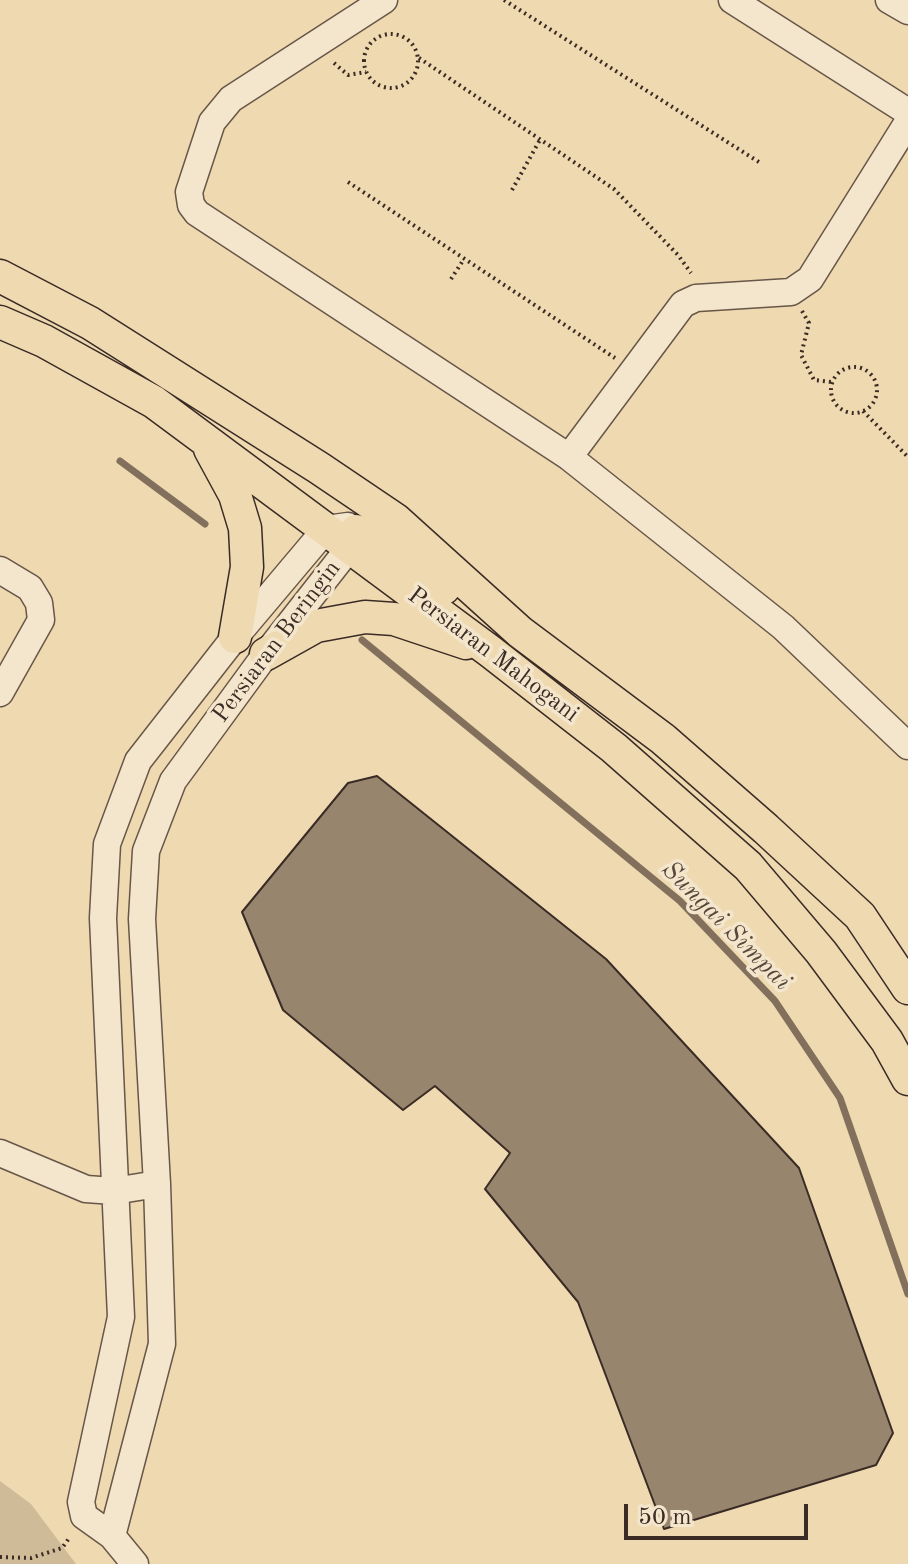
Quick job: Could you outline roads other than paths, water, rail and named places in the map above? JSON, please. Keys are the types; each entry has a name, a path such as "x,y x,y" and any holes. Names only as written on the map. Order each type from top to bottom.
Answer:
{"main road":[{"name":"Persiaran Mahogani","path":"0,276 90,323 396,520 520,632 663,739 766,829 860,916 908,988"},
{"name":"Persiaran Mahogani","path":"0,322 44,341 154,402 341,534 614,748 748,866 821,952 887,1041 908,1079"},
{"path":"200,392 341,534 393,551 473,609 520,632"},
{"path":"205,439 235,495 245,528 247,567 235,637"},
{"path":"266,654 316,626 365,617 394,619 491,652"}],"street":[{"path":"384,0 231,99 212,122 189,192 191,205 197,213 569,457 783,627 908,746"},
{"path":"732,0 908,112"},
{"path":"889,0 908,11"},
{"path":"569,457 683,304 696,298 791,292 810,279 908,122"},
{"name":"Persiaran Beringin","path":"341,534 266,654 173,781 146,851 142,919 157,1184 162,1344 112,1536 84,1516 81,1502 121,1317 103,918 107,844 138,761 235,637 341,534"},
{"path":"0,570 30,588 39,603 41,620 0,693"},
{"path":"0,1153 86,1189 114,1191 157,1184"},
{"path":"112,1536 135,1564"}],"waterway":[{"name":"Sungai Simpai","path":"120,461 205,524"},
{"name":"Sungai Simpai","path":"362,640 680,901 775,1001 840,1098 908,1294"}]}
